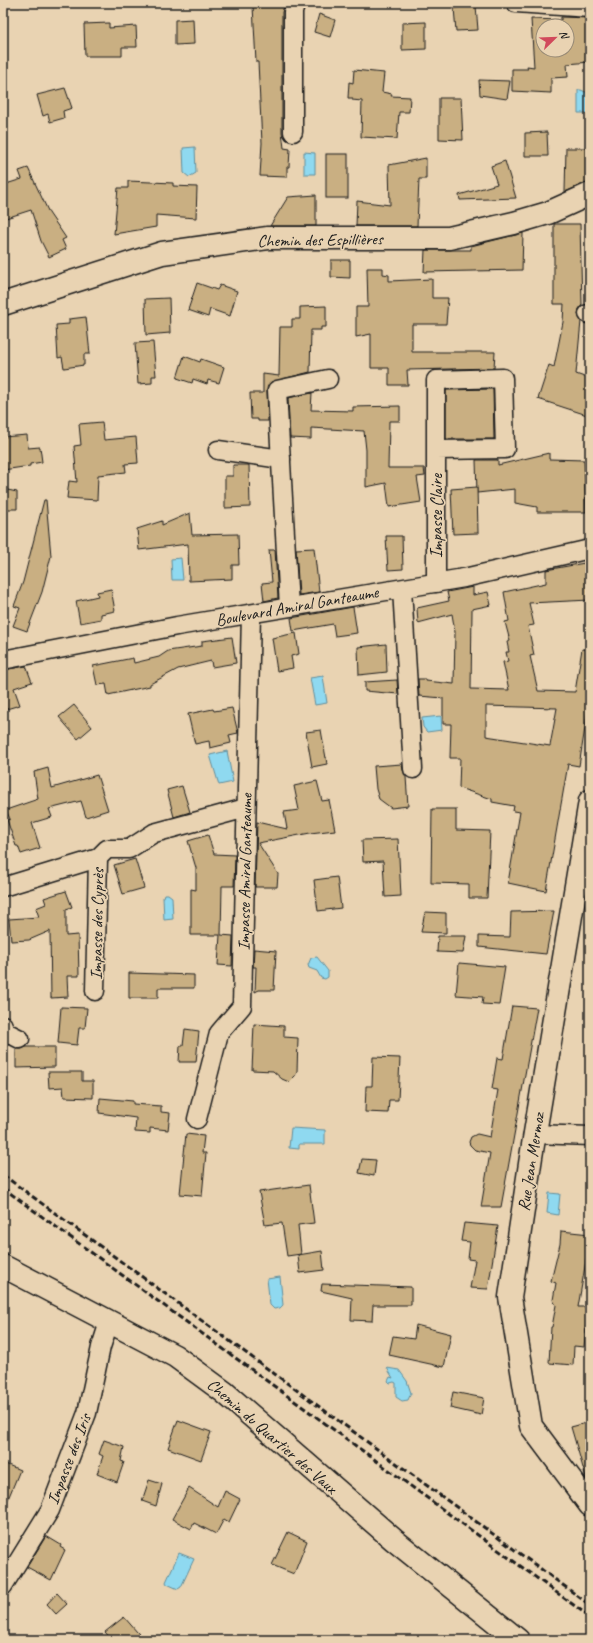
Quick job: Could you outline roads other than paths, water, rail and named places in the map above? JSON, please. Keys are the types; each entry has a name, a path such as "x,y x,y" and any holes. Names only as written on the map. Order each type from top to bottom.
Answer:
{"street":[{"path":"293,132 293,12 296,3"},
{"path":"516,3 590,8"},
{"name":"Chemin des Espillières","path":"3,304 162,253 268,238 449,238 514,223 548,213 590,194"},
{"name":"Impasse Claire","path":"436,450 505,449 503,378 436,380 436,450 436,583"},
{"path":"289,607 277,390 328,379"},
{"path":"218,450 281,459"},
{"name":"Boulevard Amiral Ganteaume","path":"3,660 170,628 464,578 590,549"},
{"path":"402,588 413,768"},
{"name":"Impasse Amiral Ganteaume","path":"197,1119 219,1033 242,1006 251,614"},
{"name":"Rue Jean Mermoz","path":"590,801 535,1134 510,1297 531,1426 590,1505"},
{"name":"Impasse des Cyprès","path":"3,887 98,858 107,849 129,849 154,833 246,808"},
{"name":"Impasse des Cyprès","path":"95,990 98,858"},
{"path":"3,1025 4,1031 20,1039"},
{"path":"535,1134 590,1136"},
{"name":"Chemin du Quartier des Vaux","path":"3,1266 175,1356 224,1392 394,1540 518,1640"},
{"name":"Impasse des Iris","path":"3,1586 50,1510 87,1413 101,1347 109,1322"}],"water":[{"path":"578,90 588,93 588,113 578,113"},
{"path":"195,147 196,173 189,177 184,173 183,148"},
{"path":"304,152 315,153 315,174 304,174"},
{"path":"181,558 183,580 172,580 171,559"},
{"path":"323,676 327,703 315,705 310,678"},
{"path":"441,716 442,730 427,732 423,727 422,718"},
{"path":"227,751 233,782 219,785 210,755"},
{"path":"165,894 172,897 173,919 164,920 163,897"},
{"path":"317,957 328,971 328,977 325,979 321,978 317,971 309,968 308,965 311,958"},
{"path":"291,1128 325,1130 325,1144 299,1144 299,1149 289,1148"},
{"path":"549,1193 560,1194 558,1215 547,1213"},
{"path":"280,1277 283,1305 280,1308 274,1309 270,1305 267,1279"},
{"path":"387,1368 399,1370 407,1381 411,1393 408,1400 402,1401 396,1397 396,1383 390,1383 388,1381 390,1377 393,1378"},
{"path":"179,1553 194,1559 181,1587 178,1589 167,1584 166,1582"}],"railway":[{"path":"3,1175 590,1605"},
{"path":"3,1188 590,1617"}]}
